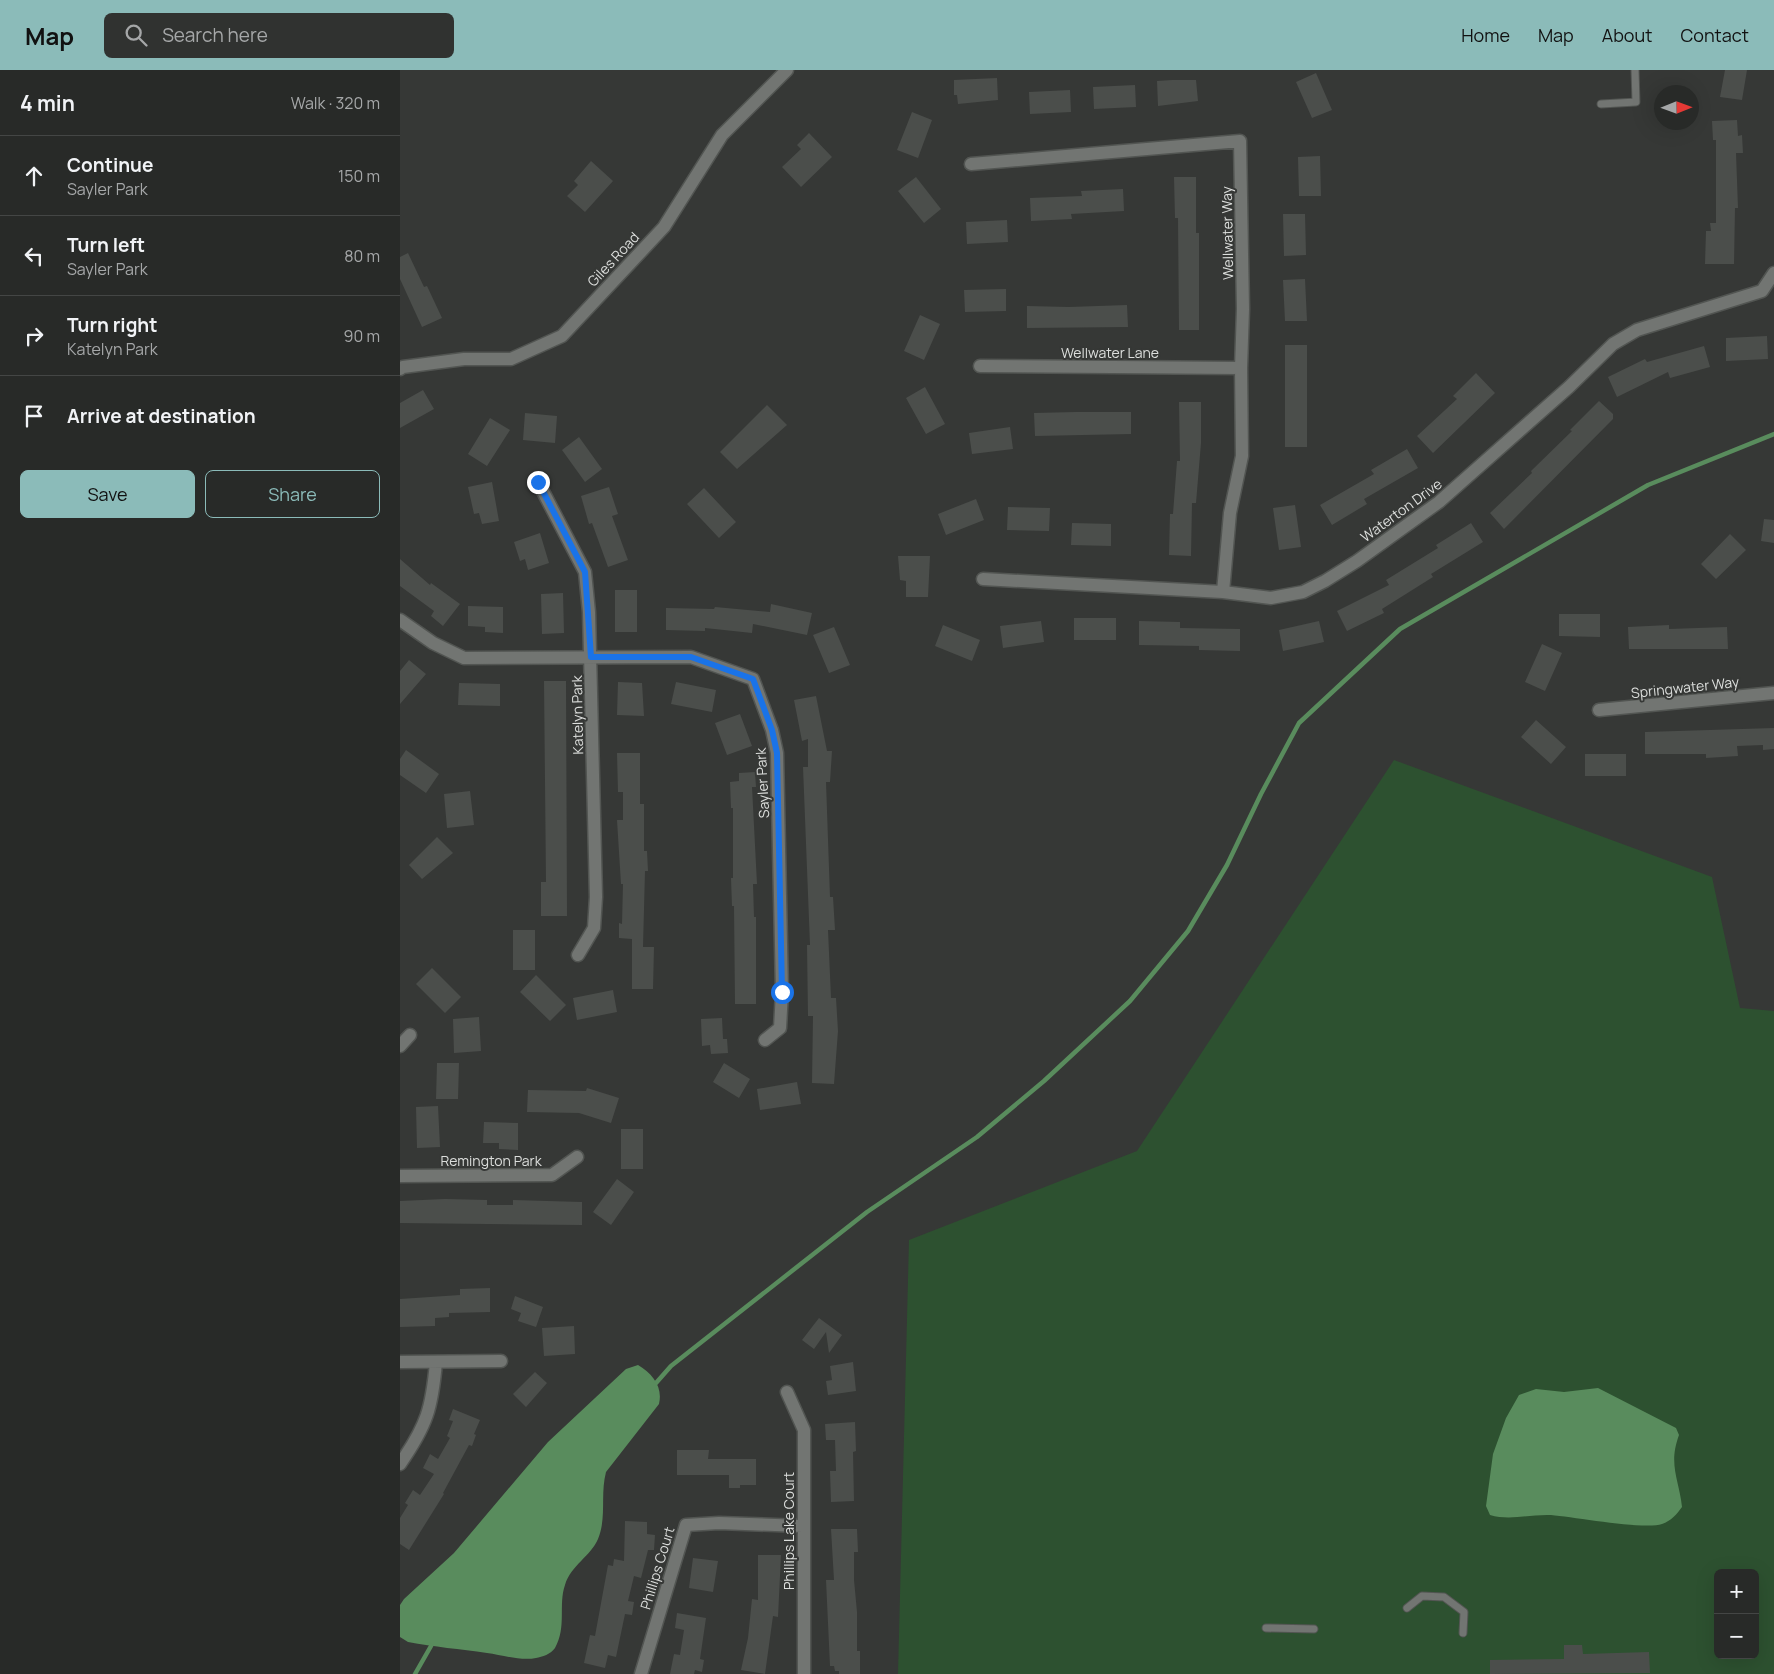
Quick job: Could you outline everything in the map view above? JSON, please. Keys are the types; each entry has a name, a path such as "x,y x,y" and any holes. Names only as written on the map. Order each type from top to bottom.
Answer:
{"street":[{"name":"Giles Road","path":"401,366 464,359 511,359 562,336 664,227 722,134 787,70"},
{"name":"Wellwater Way","path":"971,164 1240,141 1243,309 1241,368 1242,456 1230,513 1223,592"},
{"name":"Waterton Drive","path":"983,579 1223,592 1271,598 1303,592 1325,582 1414,521 1468,479 1613,344 1637,330 1762,291 1774,273"},
{"name":"Wellwater Lane","path":"980,366 1241,368"},
{"name":"Katelyn Park","path":"538,482 585,572 591,657 594,928 578,955"},
{"name":"Sayler Park","path":"402,625 447,651 464,658 691,657 753,679 772,730 777,753 782,992 780,1028 765,1040"},
{"name":"Springwater Way","path":"1599,710 1774,693"},
{"path":"400,1046 410,1035"},
{"name":"Remington Park","path":"400,1176 552,1175 577,1157"},
{"path":"400,1362 501,1362"},
{"path":"400,1464 427,1420 433,1397 436,1362"},
{"name":"Phillips Lake Court","path":"787,1392 804,1430 802,1526 804,1674"},
{"name":"Phillips Court","path":"641,1674 686,1525 719,1523 802,1526"}],"lane":[{"path":"1601,104 1636,102 1635,70"},
{"path":"1406,1608 1422,1596 1444,1597 1464,1612 1463,1633"},
{"path":"1266,1628 1314,1628"}],"shaded area":[{"path":"1394,760 1712,877 1740,1008 1774,1011 1774,1674 898,1674 909,1240 1137,1151"},
{"path":"638,1365 648,1372 656,1382 660,1392 659,1404 606,1472 603,1489 601,1531 591,1551 576,1566 565,1585 562,1600 561,1632 555,1648 546,1655 530,1659 408,1642 400,1637 400,1605 404,1599 454,1553 548,1442 626,1369"},
{"path":"1598,1388 1676,1428 1679,1435 1674,1455 1674,1464 1682,1507 1678,1512 1665,1523 1653,1525 1625,1524 1551,1515 1498,1517 1490,1515 1486,1506 1493,1454 1506,1418 1519,1395 1536,1389 1564,1392"}],"building":[{"path":"1725,70 1747,70 1742,100 1720,97"},
{"path":"1316,73 1332,110 1312,118 1296,82"},
{"path":"997,78 998,100 958,104 957,95 954,95 954,80"},
{"path":"1196,80 1198,101 1158,106 1157,81"},
{"path":"1135,85 1136,107 1094,109 1093,87"},
{"path":"1070,90 1071,112 1030,114 1029,92"},
{"path":"912,112 932,120 918,158 897,150"},
{"path":"1737,120 1738,136 1742,135 1743,153 1736,153 1738,208 1735,208 1734,264 1705,264 1706,231 1711,231 1710,223 1716,223 1716,140 1713,140 1712,121"},
{"path":"809,133 832,157 801,187 782,167 801,149 797,145"},
{"path":"1320,156 1321,196 1299,196 1298,157"},
{"path":"591,161 613,181 585,212 567,196 578,185 574,181"},
{"path":"916,177 941,209 924,223 898,191"},
{"path":"1174,177 1196,177 1196,233 1199,233 1199,330 1179,330 1178,218 1175,218"},
{"path":"1123,189 1124,211 1071,214 1072,219 1031,221 1030,198 1082,196 1081,191"},
{"path":"1283,214 1305,214 1306,255 1284,256"},
{"path":"1007,220 1008,242 967,244 966,222"},
{"path":"408,253 424,287 427,286 442,318 422,327 400,279 400,257"},
{"path":"1305,279 1307,321 1285,321 1283,280"},
{"path":"1006,289 1006,311 965,312 964,290"},
{"path":"1127,305 1128,327 1027,328 1027,306"},
{"path":"920,315 940,324 924,360 904,351"},
{"path":"1767,336 1768,359 1726,361 1726,338"},
{"path":"1285,345 1307,345 1307,447 1285,447"},
{"path":"1704,346 1710,367 1670,378 1668,372 1617,397 1608,377 1645,359 1647,362"},
{"path":"1476,373 1495,393 1433,453 1417,436 1457,399 1453,396"},
{"path":"925,387 945,424 926,434 906,398"},
{"path":"423,390 434,409 400,428 400,403"},
{"path":"1599,401 1613,414 1613,419 1504,529 1490,513 1532,473 1531,471 1572,431 1570,430"},
{"path":"1179,402 1201,402 1201,443 1196,503 1192,503 1191,556 1169,555 1170,514 1173,514 1177,461 1180,461"},
{"path":"767,405 787,425 737,469 720,452"},
{"path":"1131,412 1131,434 1035,436 1034,413"},
{"path":"525,413 557,416 555,443 523,440"},
{"path":"490,418 510,430 487,466 468,454"},
{"path":"1010,427 1013,449 972,454 969,433"},
{"path":"579,437 602,469 585,482 562,450"},
{"path":"1407,449 1418,468 1364,499 1367,504 1332,525 1320,505 1374,474 1371,470"},
{"path":"492,482 499,521 482,524 479,513 474,514 468,487"},
{"path":"609,487 618,514 612,516 628,560 608,567 592,523 589,524 581,496"},
{"path":"704,488 736,522 719,538 687,504"},
{"path":"976,499 984,520 946,535 938,514"},
{"path":"1295,505 1301,547 1279,550 1273,508"},
{"path":"1008,507 1050,508 1049,531 1007,530"},
{"path":"1764,519 1774,520 1774,543 1761,541"},
{"path":"1072,523 1111,524 1111,546 1071,545"},
{"path":"1471,523 1483,542 1431,574 1433,577 1382,609 1384,613 1347,631 1337,611 1389,585 1386,580 1438,548 1436,545"},
{"path":"540,533 549,563 528,570 525,559 520,561 514,542"},
{"path":"1730,534 1746,550 1716,579 1701,564"},
{"path":"898,556 930,556 928,597 906,597 906,581 900,580"},
{"path":"400,559 430,585 431,583 460,604 443,626 431,616 434,611 400,586"},
{"path":"615,590 637,590 637,632 615,632"},
{"path":"563,593 564,633 542,634 541,594"},
{"path":"771,604 812,613 807,635 753,624 752,633 705,628 705,631 666,630 666,608 714,609 715,607 770,612"},
{"path":"468,606 503,607 503,633 485,632 485,627 468,626"},
{"path":"1559,614 1600,614 1600,637 1559,636"},
{"path":"1074,618 1116,618 1116,640 1074,640"},
{"path":"1041,621 1044,642 1003,648 1000,626"},
{"path":"1139,621 1180,622 1180,628 1240,629 1240,651 1199,650 1199,646 1139,645"},
{"path":"1319,621 1324,642 1283,651 1279,630"},
{"path":"943,625 980,640 972,661 935,646"},
{"path":"1669,625 1669,629 1727,627 1728,649 1629,649 1628,627"},
{"path":"834,627 850,665 829,673 813,635"},
{"path":"1542,644 1562,653 1545,691 1525,682"},
{"path":"409,660 426,674 400,704 400,671"},
{"path":"544,681 566,681 567,916 541,916 541,882 546,882"},
{"path":"618,682 642,683 644,716 617,715"},
{"path":"676,682 716,690 712,712 671,704"},
{"path":"459,683 500,684 500,706 458,705"},
{"path":"816,696 827,751 832,751 830,782 826,782 830,897 833,897 835,930 828,930 831,998 836,998 838,1031 834,1084 812,1083 813,1016 808,1016 807,945 810,945 803,767 808,767 808,739 802,741 794,700"},
{"path":"740,714 752,746 727,755 715,723"},
{"path":"1536,720 1566,747 1551,764 1521,737"},
{"path":"1774,728 1774,749 1763,750 1763,745 1737,746 1738,756 1706,758 1706,754 1645,754 1645,732"},
{"path":"406,750 439,774 426,793 400,775 400,759"},
{"path":"617,753 640,753 640,804 644,804 644,851 647,851 648,871 645,871 643,947 654,947 653,989 632,989 632,939 619,938 619,923 622,924 623,884 621,884 617,820 623,820 623,792 618,792"},
{"path":"1585,754 1626,754 1626,776 1585,776"},
{"path":"755,772 756,787 752,787 757,884 753,884 754,917 756,917 756,1004 735,1004 734,906 732,906 731,878 733,878 733,808 731,808 730,782 739,781 739,773"},
{"path":"470,791 474,825 447,828 444,794"},
{"path":"437,837 453,853 422,879 409,865"},
{"path":"513,930 535,930 535,970 513,970"},
{"path":"432,968 461,997 445,1013 416,984"},
{"path":"536,975 566,1005 550,1021 520,992"},
{"path":"613,990 617,1012 577,1020 573,998"},
{"path":"479,1017 481,1051 454,1053 453,1019"},
{"path":"722,1018 723,1039 727,1039 728,1053 711,1054 710,1045 702,1046 701,1019"},
{"path":"437,1063 459,1063 458,1099 436,1099"},
{"path":"724,1063 750,1079 739,1098 713,1082"},
{"path":"797,1082 801,1104 760,1110 757,1089"},
{"path":"587,1088 619,1098 611,1123 579,1113 527,1112 528,1090 586,1091"},
{"path":"438,1106 440,1147 417,1148 416,1107"},
{"path":"484,1122 518,1123 518,1150 499,1149 499,1143 483,1143"},
{"path":"621,1129 643,1129 643,1169 621,1169"},
{"path":"617,1179 634,1192 611,1225 593,1212"},
{"path":"487,1200 487,1205 513,1205 513,1200 582,1202 582,1225 400,1223 400,1201"},
{"path":"490,1288 490,1312 449,1313 449,1317 435,1318 435,1326 400,1327 400,1299 460,1295 460,1289"},
{"path":"515,1296 543,1307 536,1327 518,1321 521,1313 511,1309"},
{"path":"819,1318 842,1335 829,1353 826,1332 814,1349 802,1340"},
{"path":"574,1326 575,1354 544,1356 542,1328"},
{"path":"853,1362 856,1391 828,1395 826,1381 832,1380 830,1366"},
{"path":"535,1372 547,1383 526,1407 513,1394"},
{"path":"453,1409 480,1420 474,1434 476,1435 472,1446 469,1445 444,1494 409,1550 400,1544 400,1518 408,1505 405,1503 413,1490 420,1495 434,1474 423,1468 430,1454 438,1459 450,1438 447,1436 453,1421 449,1420"},
{"path":"855,1422 856,1451 853,1452 854,1501 831,1502 830,1471 836,1471 835,1440 826,1440 825,1424"},
{"path":"677,1450 709,1450 708,1459 756,1459 756,1485 740,1485 740,1488 729,1488 729,1475 677,1475"},
{"path":"625,1521 647,1522 647,1534 655,1535 654,1550 648,1550 641,1578 634,1576 628,1601 634,1602 632,1615 625,1614 616,1657 608,1655 605,1668 584,1663 590,1635 595,1636 608,1565 613,1566 614,1559 624,1561"},
{"path":"831,1529 857,1529 858,1552 854,1552 854,1580 857,1612 857,1651 860,1651 860,1674 839,1674 839,1671 835,1671 834,1666 830,1666 826,1580 834,1580"},
{"path":"758,1555 781,1555 778,1617 773,1616 765,1674 741,1670 748,1638 752,1599 758,1600"},
{"path":"693,1558 718,1561 713,1592 689,1588"},
{"path":"677,1613 706,1618 700,1659 704,1660 702,1672 695,1670 694,1674 670,1674 674,1654 680,1655 684,1630 675,1628"},
{"path":"1564,1645 1582,1645 1583,1654 1649,1652 1650,1673 1490,1674 1490,1660 1564,1659"}],"waterway":[{"path":"656,1383 671,1366 867,1212 977,1137 1044,1081 1130,1001 1188,931 1227,865 1261,794 1299,723 1400,629 1648,485 1774,434"},
{"path":"415,1674 431,1646"}],"route":[{"path":"538,482 585,572 591,657 691,657 753,679 772,730 777,753 782,992"}]}
